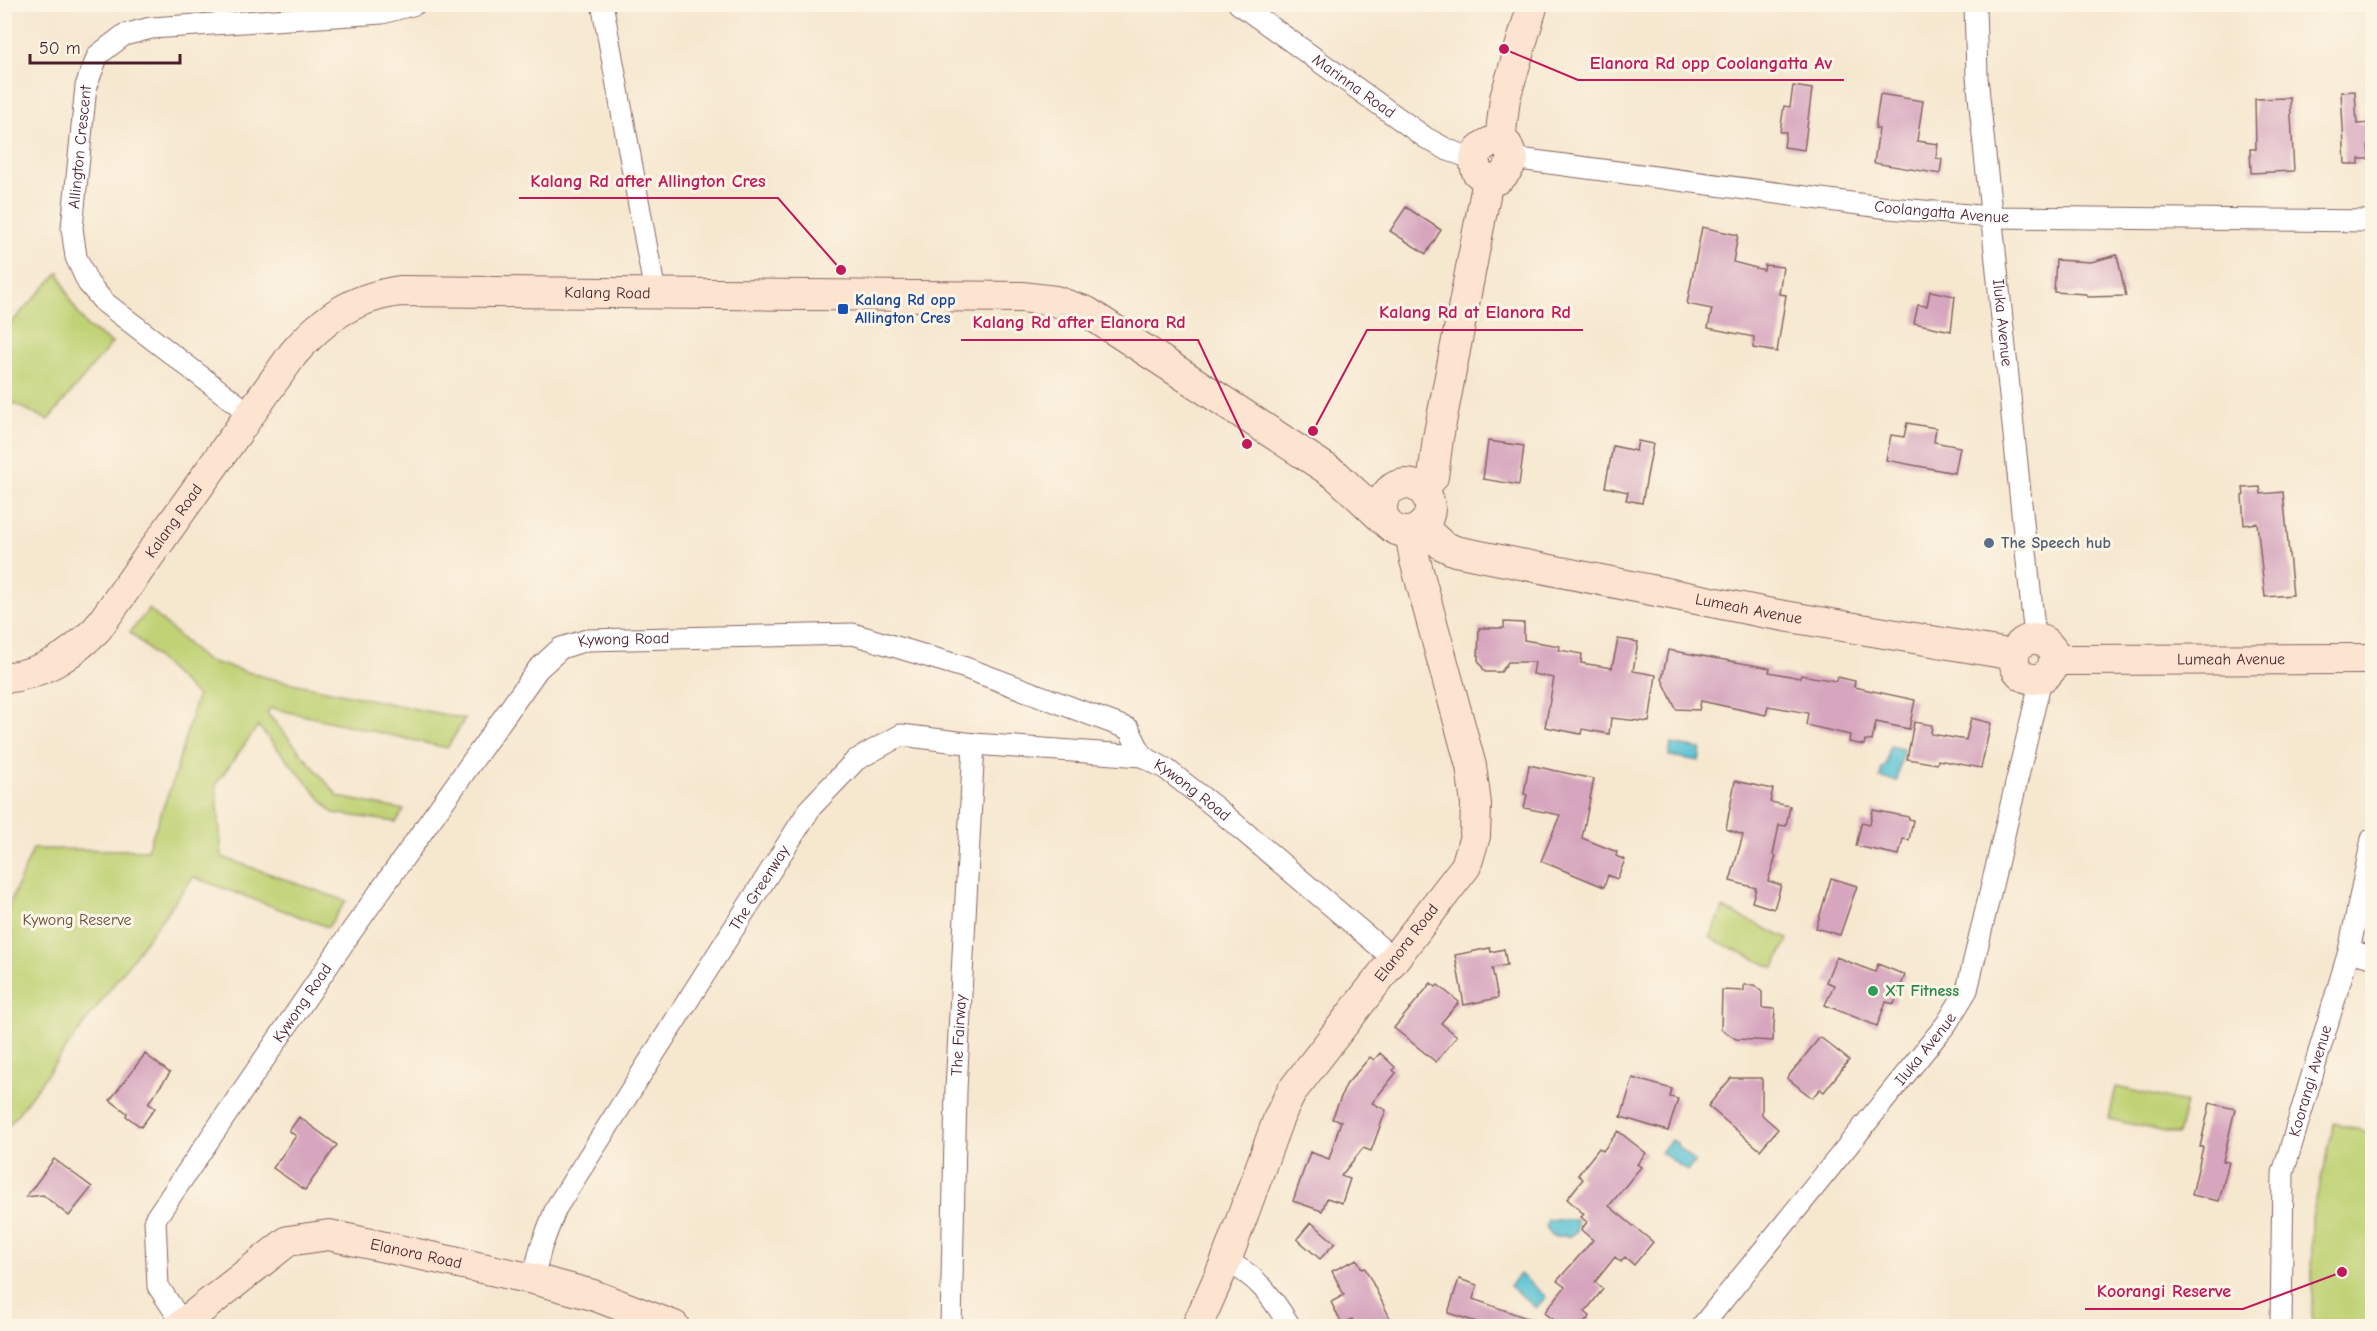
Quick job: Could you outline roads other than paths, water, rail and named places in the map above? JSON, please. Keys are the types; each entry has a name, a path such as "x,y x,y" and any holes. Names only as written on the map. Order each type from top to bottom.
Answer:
{"street":[{"name":"Allington Crescent","path":"250,414 104,302 88,283 76,257 72,228 86,86 98,55 124,35 151,28 382,13 415,4"},
{"path":"601,4 655,293"},
{"name":"Marinna Road","path":"1239,4 1425,138 1481,170"},
{"path":"1405,508 1433,477 1481,170 1476,153 1486,143 1507,151 1505,99 1533,4"},
{"name":"Iluka Avenue","path":"1702,1326 1947,1023 1967,990 2036,658 1977,77 1975,4"},
{"name":"Coolangatta Avenue","path":"1507,151 1527,160 1889,208 1991,217 2373,221"},
{"name":"Kalang Road","path":"4,678 36,672 51,665 77,648 97,629 293,354 318,327 345,307 379,294 400,291 1022,297 1055,301 1087,312 1336,476 1405,508 1442,545 1455,551 1486,558"},
{"name":"Elanora Road","path":"1197,1326 1226,1261 1279,1117 1292,1091 1466,866 1475,836 1476,804 1471,766 1405,508"},
{"path":"1426,597 1438,577 1453,568 1486,558"},
{"name":"Lumeah Avenue","path":"1486,558 1767,613 2036,658 2373,659"},
{"name":"Kywong Road","path":"182,1325 158,1286 155,1219 374,899 538,669 561,648 587,640 853,634 963,667 1129,729 1142,756 1166,769 1215,807 1394,959"},
{"name":"The Greenway","path":"533,1279 541,1247 556,1208 811,807 856,760 901,735 974,744 1142,756"},
{"name":"The Fairway","path":"951,1326 956,1090 974,744"},
{"name":"Koorangi Avenue","path":"2281,1326 2283,1173 2349,951 2373,838"},
{"path":"2349,951 2373,957"},
{"name":"Elanora Road","path":"182,1325 288,1241 329,1235 533,1279 593,1295 674,1326"},
{"path":"1226,1261 1245,1270 1269,1292 1290,1326"}],"water":[{"path":"1671,744 1701,749 1699,761 1669,756"},
{"path":"1890,746 1903,749 1897,781 1880,778 1882,768 1886,765"},
{"path":"1671,1140 1677,1143 1678,1147 1695,1162 1687,1171 1661,1152"},
{"path":"1548,1220 1577,1220 1577,1232 1569,1237 1551,1236 1546,1226"},
{"path":"1520,1274 1546,1297 1536,1308 1510,1286"}],"place":[{"name":"Elanora Rd opp Coolangatta Av","path":"1504,49"},
{"name":"Kalang Rd after Allington Cres","path":"841,270"},
{"name":"Kalang Rd opp Allington Cres","path":"843,309"},
{"name":"Kalang Rd at Elanora Rd","path":"1313,431"},
{"name":"Kalang Rd after Elanora Rd","path":"1247,444"},
{"name":"The Speech hub","path":"1989,543"},
{"name":"XT Fitness","path":"1873,991"},
{"name":"Koorangi Reserve","path":"2342,1272"}],"park label":[{"name":"Kywong Reserve","path":"77,920"}]}
